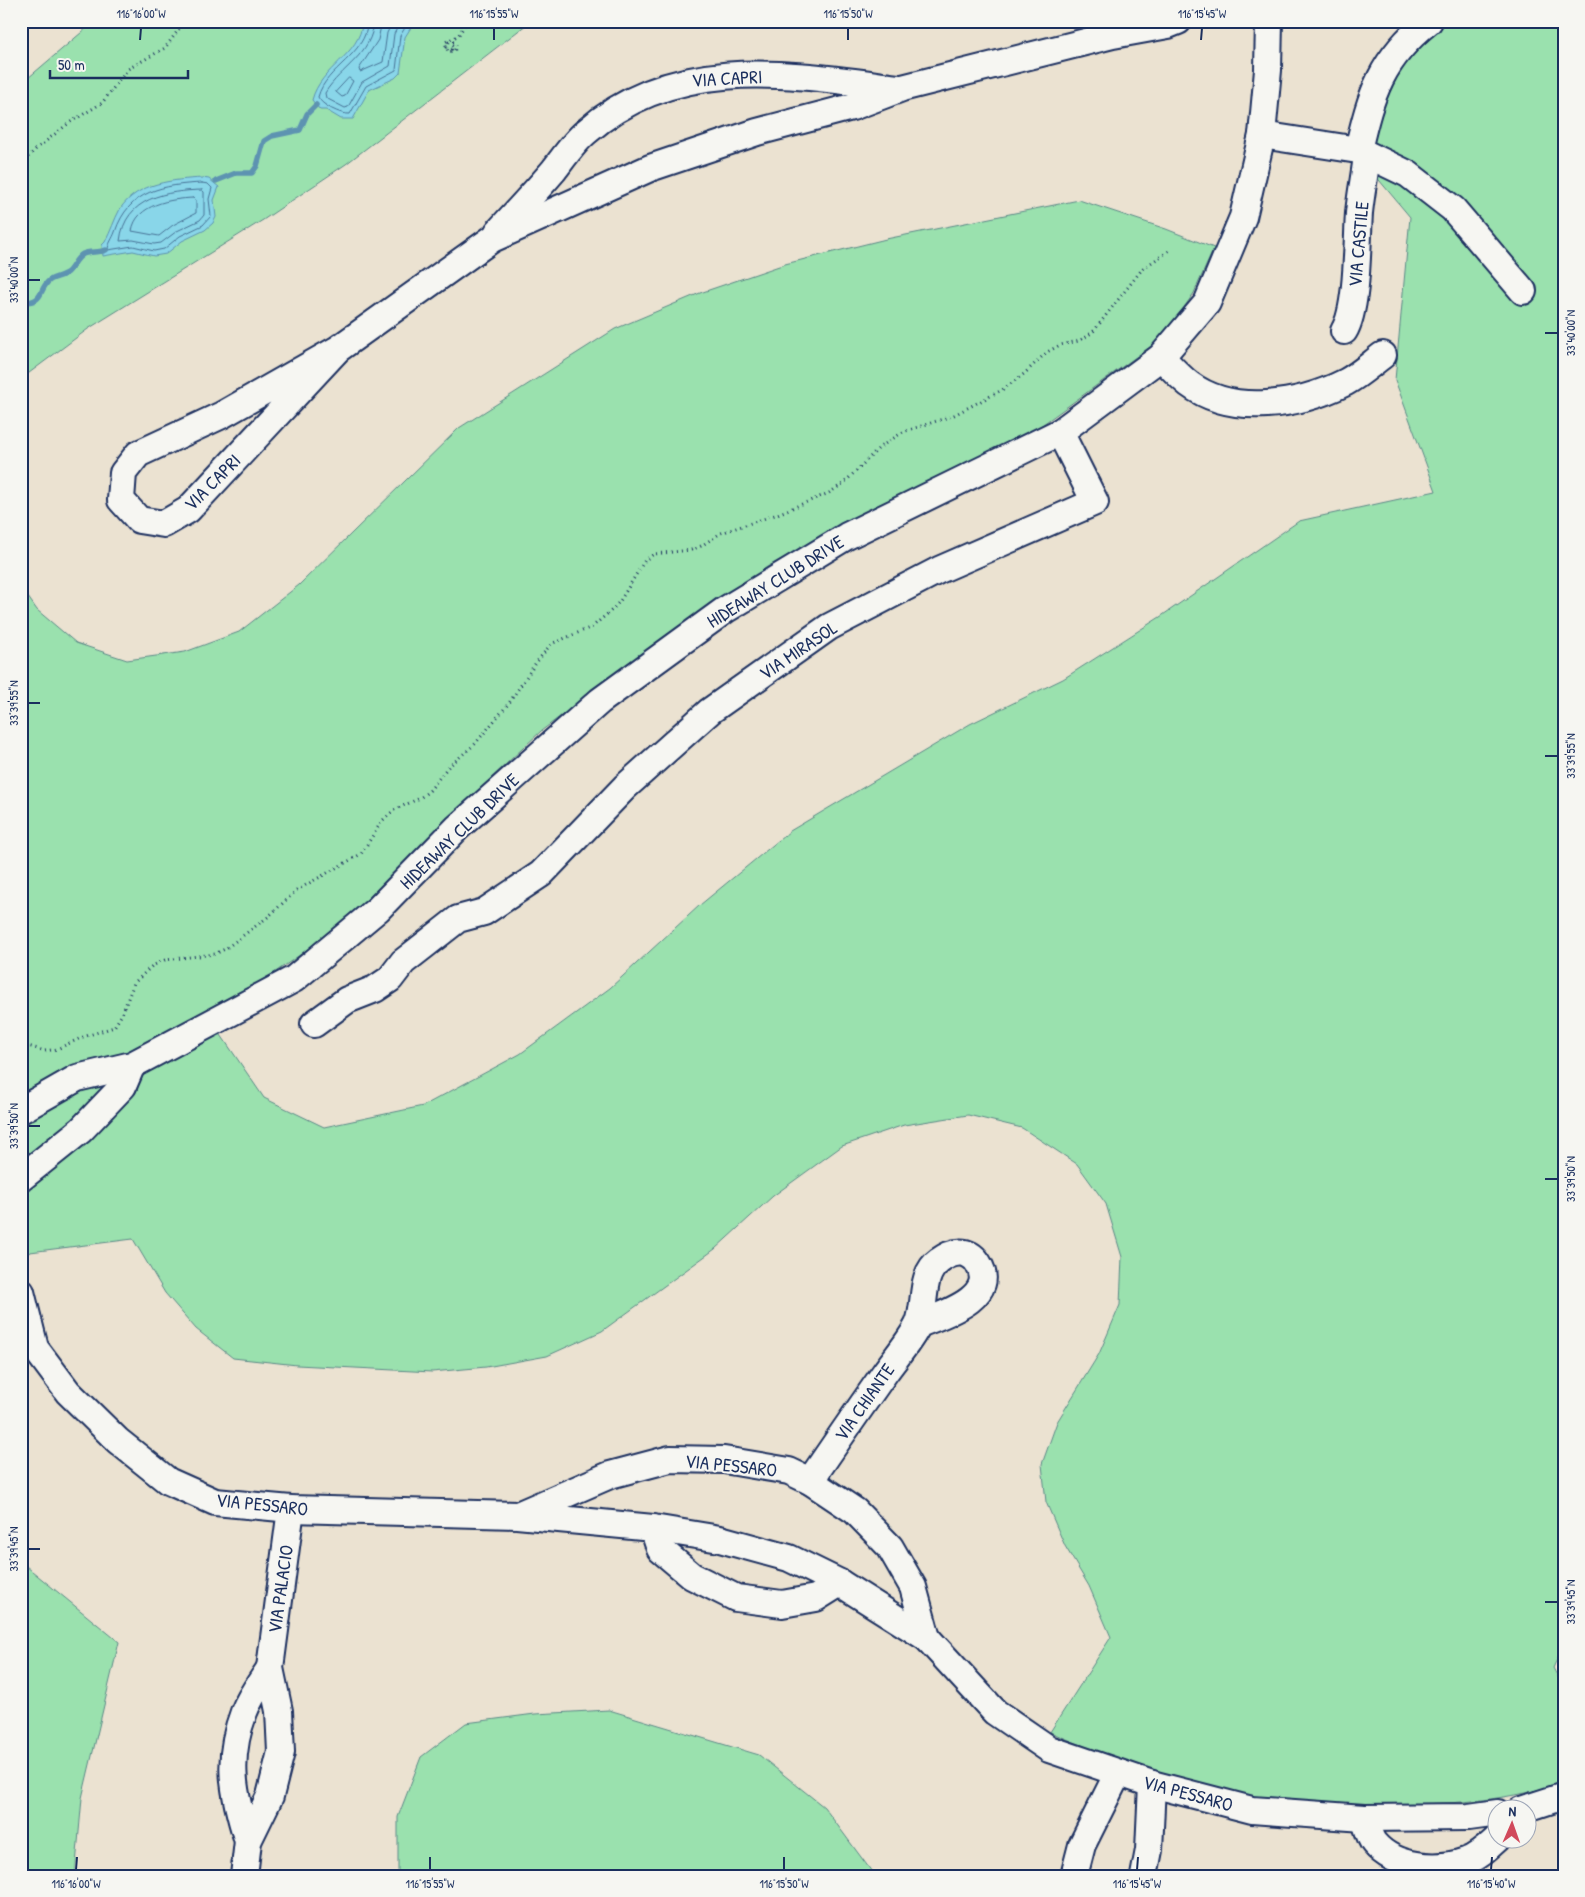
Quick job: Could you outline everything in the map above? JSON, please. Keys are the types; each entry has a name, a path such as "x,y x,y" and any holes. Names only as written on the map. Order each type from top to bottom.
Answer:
{"street":[{"name":"VIA CAPRI","path":"1113,35 1137,21"},
{"name":"VIA CAPRI","path":"338,349 188,510 164,524 139,520 121,500 123,473 138,454 222,415 338,349 492,239 650,168 756,132 852,108 902,88 1113,35 1168,25 1178,21"},
{"name":"HIDEAWAY CLUB DRIVE","path":"21,1110 77,1078 132,1065 294,979 378,909 457,828 600,701 724,610 847,536 1060,432 1161,357 1207,303 1242,217 1262,135 1268,70 1269,21"},
{"name":"VIA CASTILE","path":"1344,330 1349,322 1352,302 1363,153 1369,102 1383,71 1414,33 1429,21"},
{"name":"VIA CAPRI","path":"492,239 586,132 631,100 682,81 730,74 820,78 902,88"},
{"path":"1262,135 1363,153 1408,174 1454,210 1523,290"},
{"path":"1161,357 1190,384 1221,400 1252,405 1299,399 1347,382 1383,355"},
{"name":"VIA MIRASOL","path":"314,1024 347,1000 375,989 390,979 403,962 458,918 484,912 541,874 625,787 710,711 829,627 939,570 1095,502 1060,432"},
{"path":"21,1178 81,1130 123,1086 132,1065"},
{"name":"VIA PESSARO","path":"21,1292 35,1348 68,1392 118,1441 168,1481 214,1502 291,1510 517,1515 653,1528 720,1539 789,1558 840,1583 926,1638 995,1712 1049,1750 1152,1784 1252,1810 1364,1818 1469,1817 1488,1814"},
{"name":"VIA CHIANTE","path":"810,1481 919,1324"},
{"name":"VIA PESSARO","path":"517,1515 610,1475 670,1459 724,1460 789,1471 810,1481 855,1511 890,1547 913,1587 926,1638"},
{"name":"VIA PALACIO","path":"244,1876 248,1841 270,1796 281,1752 279,1711 270,1668 291,1510"},
{"path":"653,1528 660,1549 692,1576 736,1598 782,1604 816,1598 840,1583"},
{"name":"VIA PALACIO","path":"248,1841 234,1798 233,1749 244,1710 270,1668"},
{"path":"1074,1876 1082,1845 1118,1773"},
{"path":"1144,1876 1149,1850 1152,1784"},
{"path":"1538,1804 1564,1796"},
{"path":"1364,1818 1374,1843 1390,1855 1408,1863 1431,1866 1468,1860 1488,1847"}],"path":[{"path":"21,164 36,149 69,123 102,103 128,69 165,48 185,21"},
{"path":"451,47 451,44 454,46 452,49 448,47 449,42 454,42 457,46 454,51 448,52 445,42 458,36 468,21"},
{"path":"21,1044 45,1051 57,1049 83,1037 114,1027 122,1014 134,983 152,966 165,960 215,954 268,917 297,890 361,854 382,821 394,810 420,798 430,790 447,768 475,744 509,703 551,644 592,628 612,610 620,601 645,560 654,554 696,548 721,533 775,515 829,493 844,483 880,447 903,432 952,416 1002,390 1024,374 1047,352 1060,345 1079,341 1093,332 1137,275 1156,258 1169,251"}],"green space":[{"path":"95,21 531,21 346,164 263,220 88,329 21,379 21,84"},
{"path":"1441,21 1564,21 1564,1644 1553,1668 1564,1688 1564,1782 1524,1793 1484,1800 1403,1804 1303,1802 1227,1792 1184,1781 1125,1762 1050,1732 1111,1637 1089,1586 1065,1546 1046,1502 1042,1464 1057,1422 1099,1354 1120,1305 1122,1257 1106,1204 1077,1164 1022,1128 968,1115 904,1125 842,1146 773,1196 715,1249 602,1331 547,1356 486,1367 432,1372 297,1365 233,1358 196,1329 165,1293 133,1239 30,1252 21,1258 21,587 37,610 76,643 127,660 185,652 239,632 299,585 459,428 615,329 700,293 785,264 886,239 1079,200 1166,229 1214,248 1194,293 1171,326 1151,346 1039,427 885,502 767,567 660,641 541,731 434,832 364,903 314,945 274,973 206,1013 264,1098 324,1127 423,1106 520,1054 610,988 700,905 790,831 970,724 1063,679 1160,617 1299,521 1436,491 1395,380 1410,217 1374,174 1372,136 1385,92 1424,39"},
{"path":"21,1562 119,1642 82,1798 75,1876 21,1876"},
{"path":"609,1710 759,1755 824,1807 875,1876 398,1876 398,1817 421,1757 466,1723 535,1714"}],"water":[{"path":"363,21 415,21 405,37 400,73 395,78 369,90 353,119 341,119 326,110 320,110 312,100 323,78 355,44"},
{"path":"202,178 209,179 219,187 214,200 216,217 213,223 205,230 182,241 166,254 154,256 133,251 103,256 102,245 120,209 136,193 157,184"}],"waterway":[{"path":"216,181 236,173 252,173 257,166 264,141 272,136 300,130 307,114 316,105"},
{"path":"21,302 29,302 38,298 50,280 68,272 83,254 106,250"}]}
